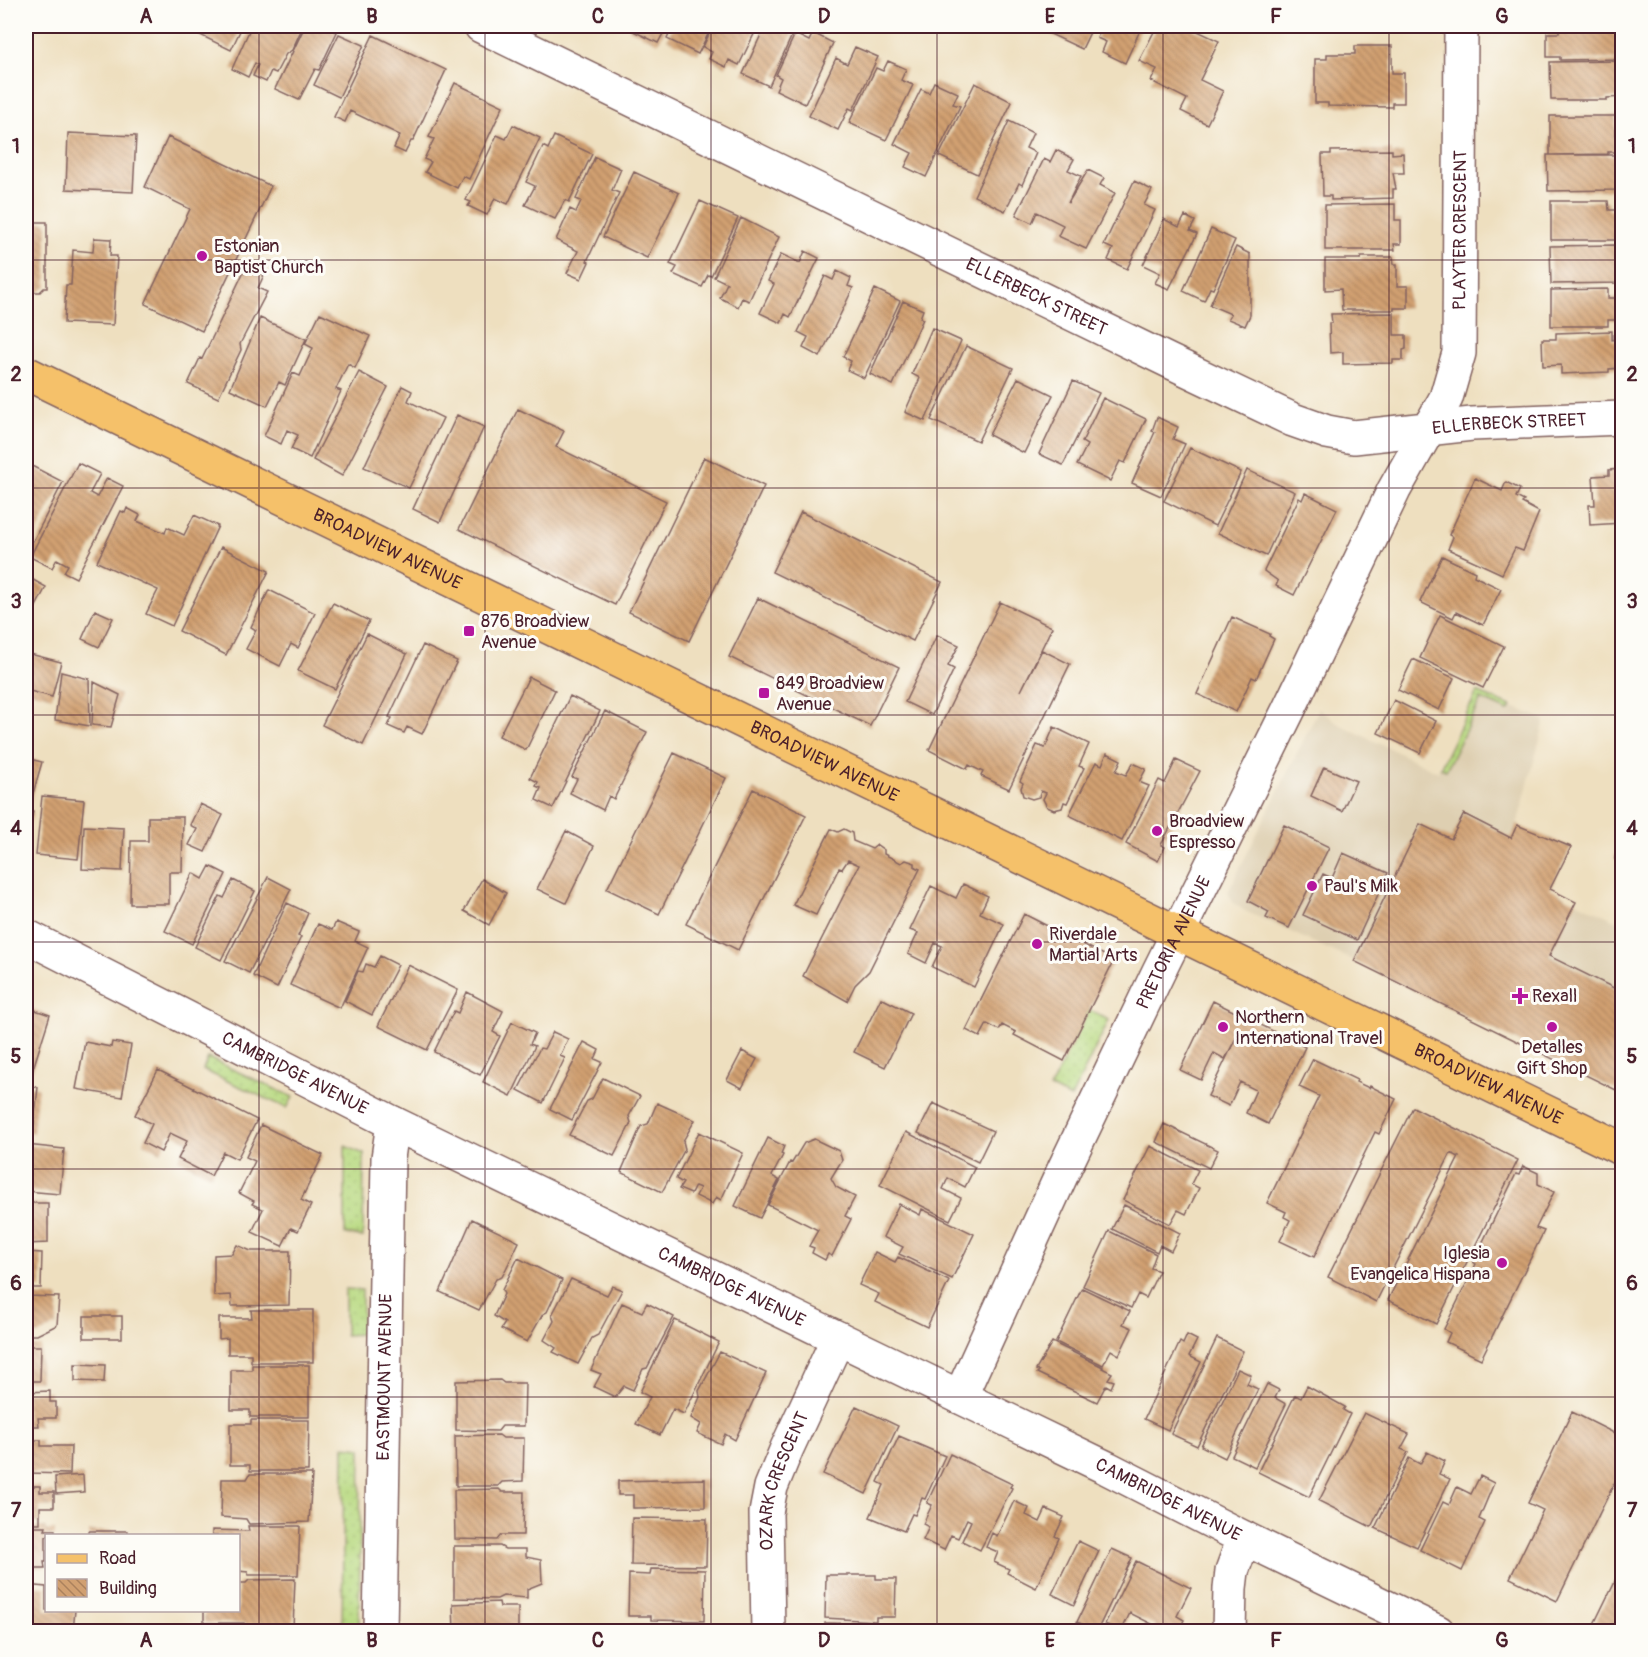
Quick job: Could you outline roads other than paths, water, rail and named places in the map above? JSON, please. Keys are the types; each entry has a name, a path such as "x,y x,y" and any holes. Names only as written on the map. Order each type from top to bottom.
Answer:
{"main road":[{"name":"BROADVIEW AVENUE","path":"26,373 1623,1149"}],"street":[{"name":"ELLERBECK STREET","path":"481,26 1293,420 1327,432 1354,437 1482,424 1623,418"},
{"name":"PLAYTER CRESCENT","path":"1429,429 1446,398 1459,353 1461,26"},
{"name":"PRETORIA AVENUE","path":"960,1397 1065,1167 1394,490 1429,429"},
{"name":"CAMBRIDGE AVENUE","path":"26,936 393,1124 1107,1467 1244,1538 1438,1632"},
{"name":"EASTMOUNT AVENUE","path":"380,1632 388,1158 393,1124"},
{"name":"OZARK CRESCENT","path":"768,1632 766,1513 771,1487 838,1338"},
{"path":"1229,1632 1232,1571 1244,1538"}],"place":[{"name":"Estonian Baptist Church","path":"202,256"},
{"name":"876 Broadview Avenue","path":"469,631"},
{"name":"849 Broadview Avenue","path":"764,693"},
{"name":"Broadview Espresso","path":"1157,831"},
{"name":"Paul's Milk","path":"1312,886"},
{"name":"Riverdale Martial Arts","path":"1037,944"},
{"name":"Rexall","path":"1520,996"},
{"name":"Northern International Travel","path":"1223,1027"},
{"name":"Detalles Gift Shop","path":"1552,1027"},
{"name":"Iglesia Evangelica Hispana","path":"1502,1263"}]}
